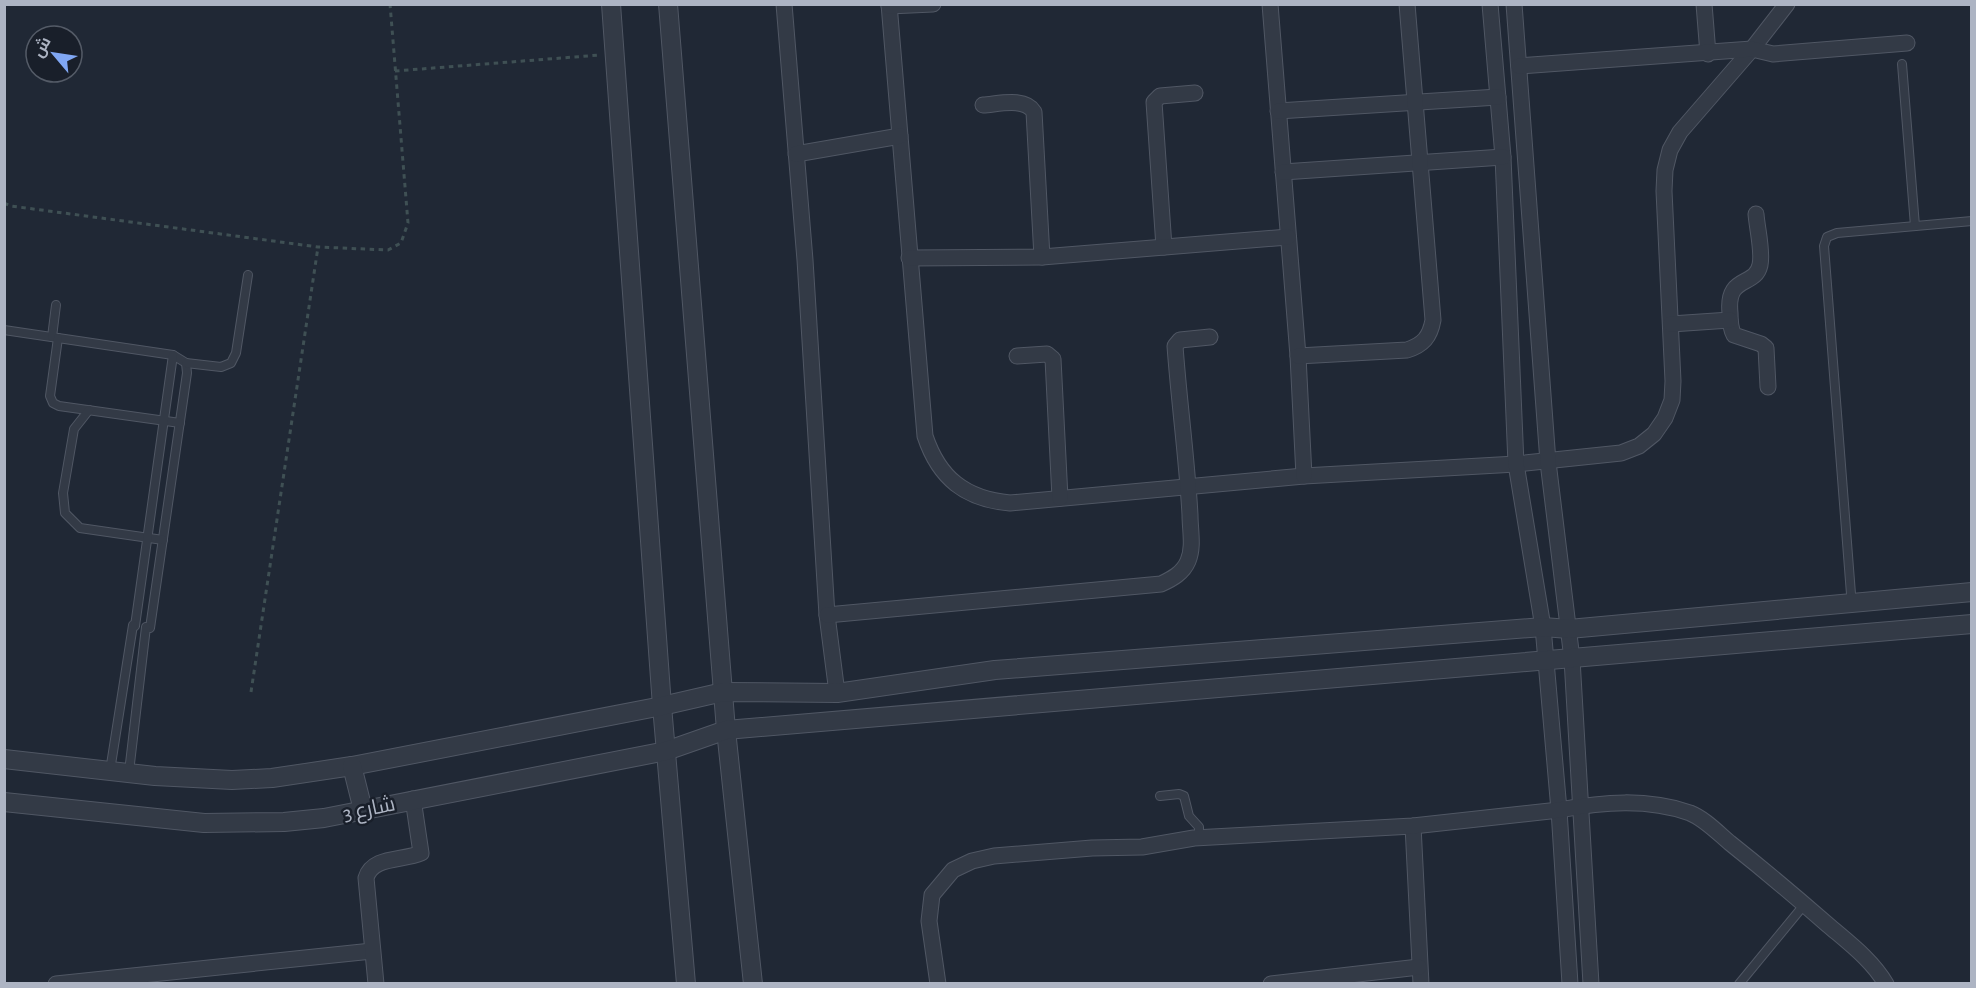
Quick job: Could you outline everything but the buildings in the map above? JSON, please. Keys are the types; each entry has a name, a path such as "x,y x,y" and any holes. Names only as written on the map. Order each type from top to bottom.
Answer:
{"street":[{"path":"611,4 662,706 686,984"},
{"path":"668,4 726,730 753,984"},
{"path":"784,4 806,271 827,615 837,693"},
{"path":"933,4 889,5 925,436 930,452 949,479 977,497 1010,503 1304,476 1548,462 1621,453 1639,446 1654,434 1665,418 1672,400 1671,324 1664,191 1665,170 1670,150 1680,132 1752,50 1787,4"},
{"path":"1269,4 1298,356 1304,476"},
{"path":"1298,356 1396,352 1418,347 1431,331 1433,320 1407,4"},
{"path":"1490,4 1503,158 1516,464 1543,627 1559,810 1570,984"},
{"path":"1514,4 1548,462 1572,658 1591,984"},
{"path":"1704,4 1708,54"},
{"path":"1519,66 1752,50 1773,54 1907,43"},
{"path":"1164,247 1154,102 1160,96 1195,93"},
{"path":"1278,111 1498,97"},
{"path":"983,105 1022,103 1030,106 1034,112 1042,256"},
{"path":"796,154 900,136"},
{"path":"1283,172 1503,158"},
{"path":"1756,214 1760,266 1755,274 1731,291 1729,298 1734,335 1761,344 1766,348 1768,387"},
{"path":"909,258 1042,256 1288,237"},
{"path":"1671,324 1731,320"},
{"path":"827,615 1161,584 1172,579 1188,562 1191,550 1188,487 1175,346 1180,340 1210,337"},
{"path":"1017,356 1047,354 1053,359 1060,498"},
{"path":"4,759 119,772 242,779 313,774 723,692 837,693 995,670 1543,627 1569,629 1853,601 1971,592"},
{"name":"شارع 3","path":"4,802 204,823 284,822 363,810 666,751 726,730 1971,624"},
{"path":"352,766 363,810"},
{"path":"375,984 366,878 368,870 374,865 421,853 413,799"},
{"path":"938,984 929,921 932,895 953,870 972,861 994,856 1092,848 1142,847 1194,838 1413,826 1580,806 1635,802 1657,804 1693,814 1804,904 1875,967 1886,984"},
{"path":"1413,826 1421,984"},
{"path":"56,984 372,951"},
{"path":"1270,984 1419,967"}],"lane":[{"path":"1902,64 1915,226"},
{"path":"1853,601 1824,246 1827,237 1837,233 1971,222"},
{"path":"4,330 173,355 186,363 221,368 231,363 236,353 248,275"},
{"path":"56,305 50,396 53,403 59,406 180,423"},
{"path":"119,772 134,626 173,355"},
{"path":"119,772 163,540 187,373 186,363"},
{"path":"89,410 74,429 63,493 65,513 80,528 163,540"},
{"path":"1160,796 1181,794 1184,796 1189,816 1199,827 1200,833 1194,838"},
{"path":"1739,984 1804,904"}],"path":[{"path":"4,203 11,206 318,248 388,250 401,243 408,223 390,4"},
{"path":"395,71 615,54"},
{"path":"251,692 318,248"}]}
